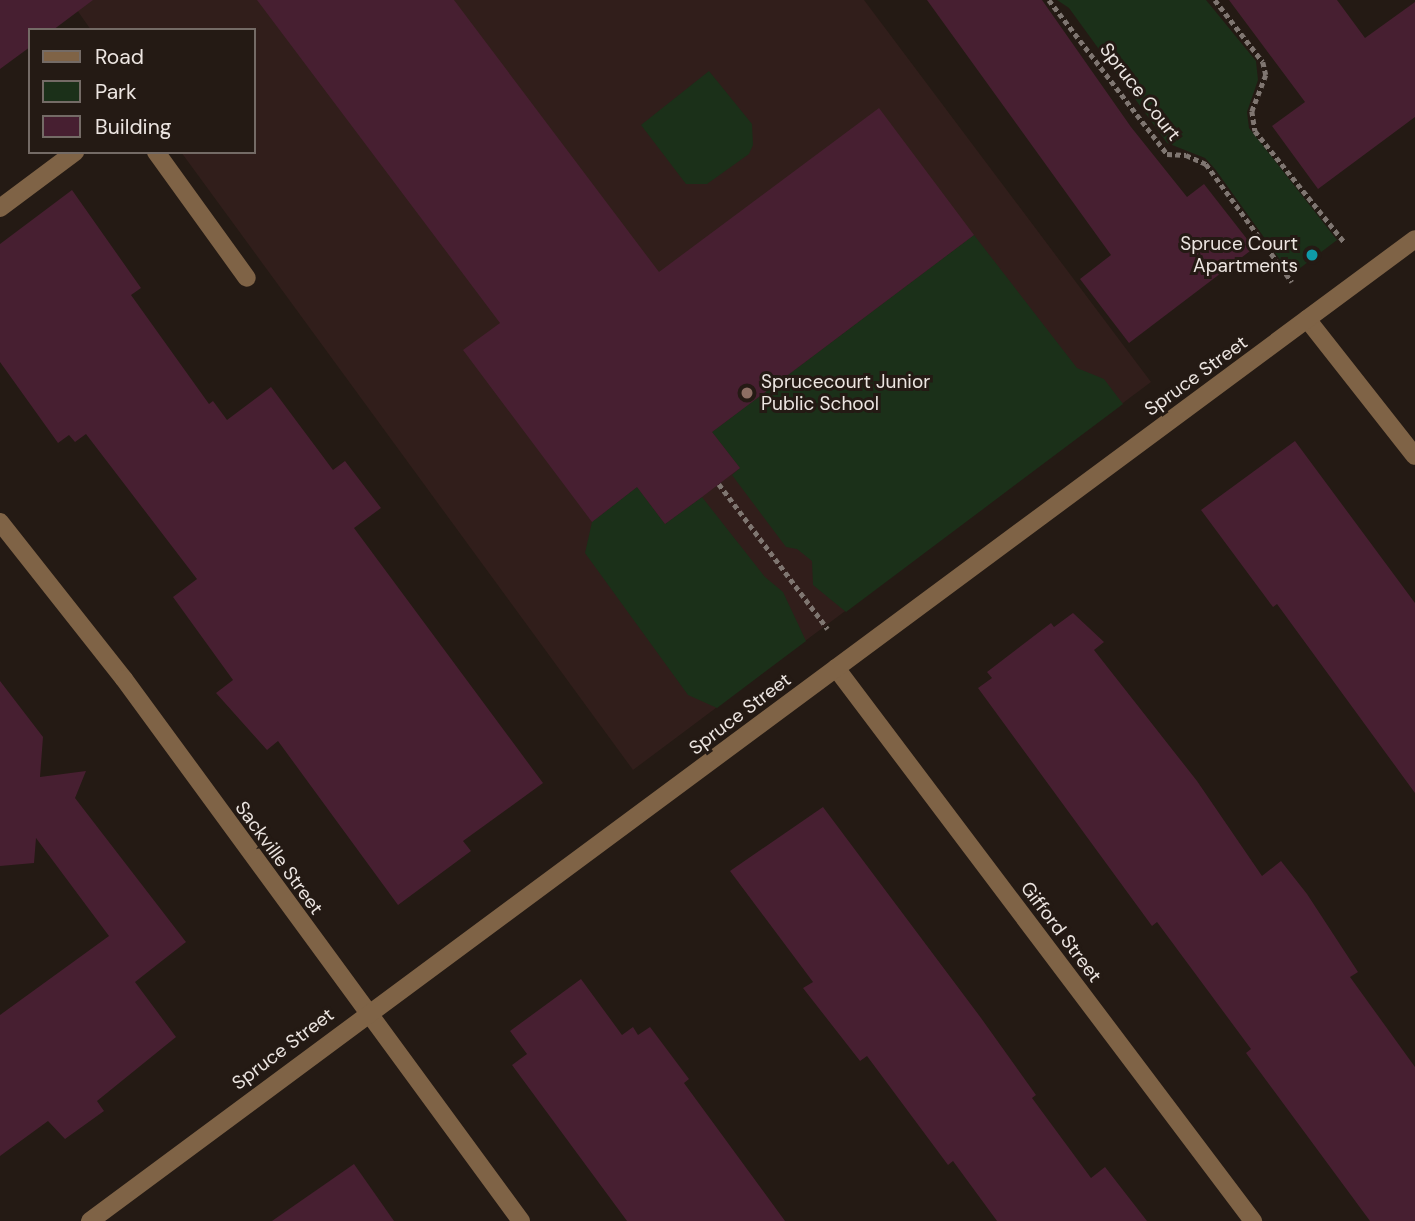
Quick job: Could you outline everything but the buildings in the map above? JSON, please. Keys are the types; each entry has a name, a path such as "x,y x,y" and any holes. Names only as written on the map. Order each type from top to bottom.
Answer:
{"street":[{"path":"0,208 72,154"},
{"path":"157,154 247,278"},
{"name":"Spruce Street","path":"90,1221 366,1013 1415,239"},
{"path":"1307,319 1415,456"},
{"name":"Sackville Street","path":"0,522 124,679 366,1013 521,1221"},
{"name":"Gifford Street","path":"836,668 1253,1221"}],"path":[{"name":"Spruce Court","path":"1049,0 1167,154 1186,155 1206,164 1294,284"},
{"path":"1215,0 1263,62 1266,75 1252,111 1255,131 1346,244"},
{"path":"719,484 830,632"}],"shaded area":[{"name":"Sprucecourt Junior Public School","path":"70,0 864,0 1151,382 633,770 182,154 256,154 256,28 90,28"}],"green space":[{"path":"1057,0 1206,0 1256,61 1258,80 1247,112 1249,128 1337,240 1291,275 1215,169 1205,158 1167,143 1069,8"},
{"path":"709,71 752,124 753,145 749,154 707,184 686,184 641,125"},
{"path":"974,235 1077,368 1104,379 1123,404 846,612 813,585 812,561 797,549 786,547 732,475 740,468 712,432"},
{"path":"637,487 665,524 702,497 765,577 783,592 806,641 717,708 688,695 585,553 592,522"}],"place":[{"name":"Spruce Court Apartments","path":"1312,255"},
{"name":"Sprucecourt Junior Public School","path":"747,393"}]}
